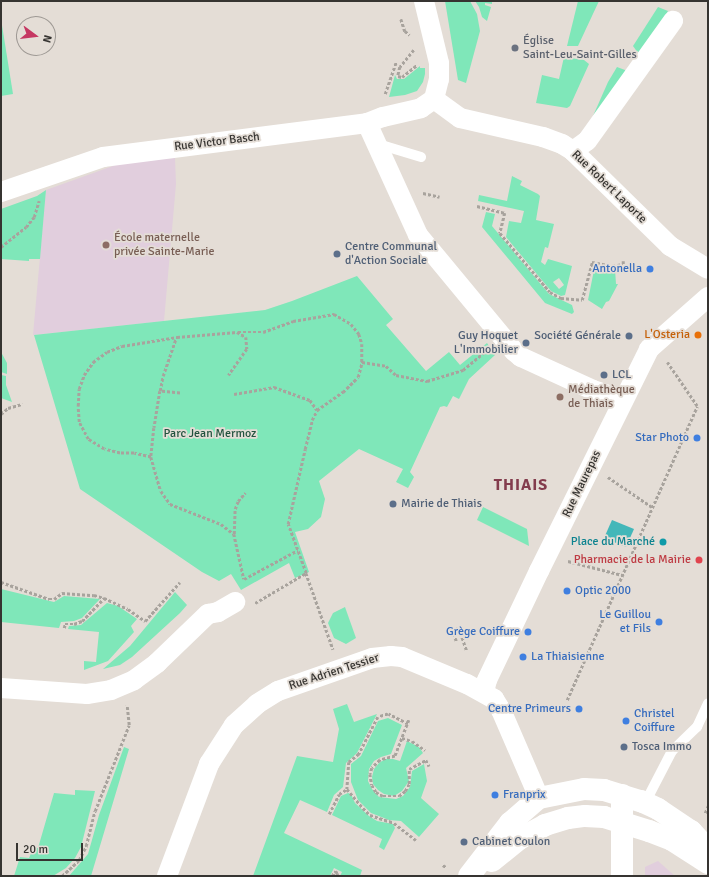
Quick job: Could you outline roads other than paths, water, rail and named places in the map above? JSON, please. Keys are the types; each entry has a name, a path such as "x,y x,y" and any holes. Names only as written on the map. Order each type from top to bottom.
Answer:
{"main road":[{"path":"469,876 510,824 539,798 584,789 604,790 645,803 691,831 708,849"},
{"path":"622,795 622,876"},
{"path":"474,876 519,839 545,825 568,818 585,816 604,817 672,840 708,863"}],"street":[{"path":"424,1 439,63 439,79 434,99"},
{"path":"573,151 587,140 673,21"},
{"name":"Rue Victor Basch","path":"1,192 103,157 367,123 383,116 421,108 434,99"},
{"name":"Rue Robert Laporte","path":"434,99 446,110 460,118 562,144 573,151 670,246 708,269"},
{"path":"367,123 418,235 514,350 522,357 593,390 623,400"},
{"name":"Rue Maurepas","path":"484,692 487,680 547,555 649,349 708,297"},
{"path":"1,688 87,694 111,690 134,680 157,663 208,614 244,603"},
{"name":"Rue Adrien Tessier","path":"167,876 209,764 234,725 257,704 278,691 372,658 390,656 413,661 484,692 494,699 501,710 539,798"}],"lane":[{"path":"376,144 421,157"},
{"path":"645,803 672,751 697,727 708,703"}],"water":[{"path":"612,520 634,529 626,547 604,538"}],"place":[{"name":"Église Saint-Leu-Saint-Gilles","path":"515,48"},
{"name":"École maternelle privée Sainte-Marie","path":"106,245"},
{"name":"Centre Communal d'Action Sociale","path":"337,254"},
{"name":"Antonella","path":"650,269"},
{"name":"L'Osteria","path":"698,335"},
{"name":"Société Générale","path":"629,336"},
{"name":"Guy Hoquet L'Immobilier","path":"526,343"},
{"name":"LCL","path":"604,375"},
{"name":"Médiathèque de Thiais","path":"560,397"},
{"name":"Star Photo","path":"697,438"},
{"name":"Mairie de Thiais","path":"393,504"},
{"name":"Place du Marché","path":"663,542"},
{"name":"Pharmacie de la Mairie","path":"699,560"},
{"name":"Optic 2000","path":"567,591"},
{"name":"Le Guillou et Fils","path":"659,622"},
{"name":"Grège Coiffure","path":"528,632"},
{"name":"La Thiaisienne","path":"523,657"},
{"name":"Centre Primeurs","path":"579,709"},
{"name":"Christel Coiffure","path":"626,721"},
{"name":"Tosca Immo","path":"624,747"},
{"name":"Franprix","path":"495,795"},
{"name":"Cabinet Coulon","path":"464,842"}],"district":[{"name":"THIAIS","path":"521,485"}],"park label":[{"name":"Parc Jean Mermoz","path":"210,434"}]}
